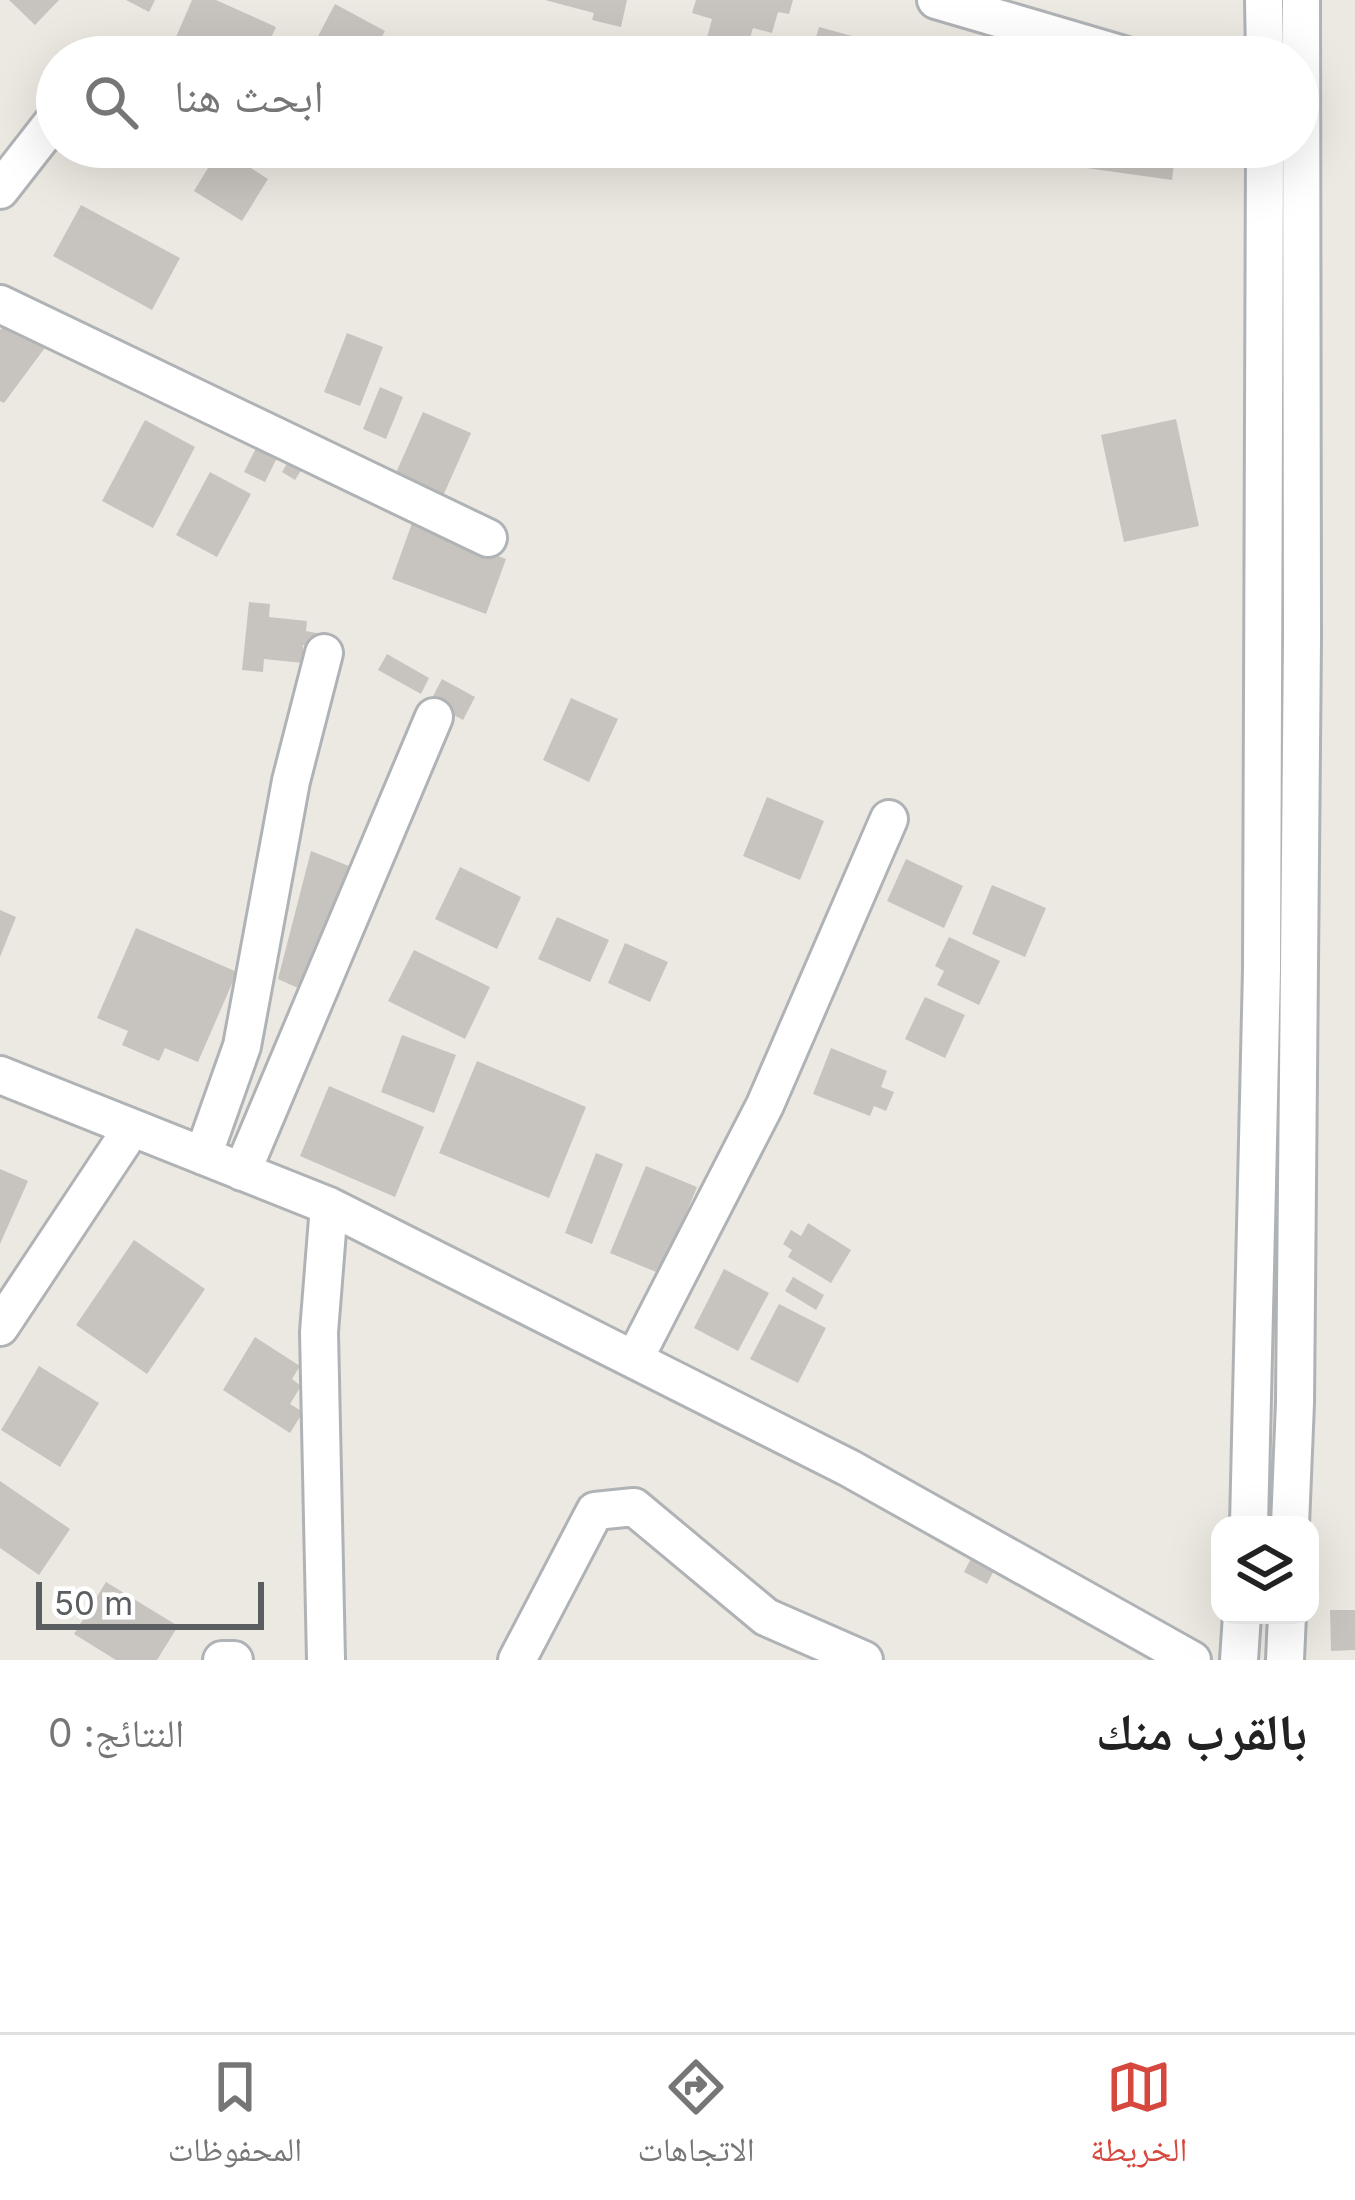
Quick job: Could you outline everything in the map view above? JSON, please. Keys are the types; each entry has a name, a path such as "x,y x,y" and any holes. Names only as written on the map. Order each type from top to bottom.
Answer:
{"street":[{"path":"936,0 1059,36"},
{"path":"1264,0 1265,36"},
{"path":"1301,0 1301,36"},
{"path":"0,190 36,143"},
{"path":"1249,1516 1262,946 1264,168"},
{"path":"1290,1516 1302,734 1301,168"},
{"path":"0,304 488,538"},
{"path":"203,1156 242,1046 291,781 324,653"},
{"path":"242,1172 434,717"},
{"path":"634,1358 765,1105 889,819"},
{"path":"0,1075 329,1206 849,1468 1192,1660"},
{"path":"1,1322 132,1129"},
{"path":"326,1660 319,1332 329,1206"},
{"path":"517,1660 595,1511 634,1507 766,1617 864,1660"},
{"path":"1239,1660 1241,1624"},
{"path":"1285,1660 1286,1624"},
{"path":"222,1660 234,1660"}],"building":[{"path":"9,0 59,0 35,25"},
{"path":"126,0 155,0 149,12"},
{"path":"192,0 216,0 276,27 272,36 176,36"},
{"path":"545,0 627,0 621,27 592,20 594,13"},
{"path":"696,0 793,0 789,14 778,12 772,33 753,28 751,36 707,36 712,19 692,13"},
{"path":"335,4 385,31 382,36 318,36"},
{"path":"819,27 852,36 816,36"},
{"path":"208,168 251,168 268,179 242,221 194,191"},
{"path":"1086,168 1173,168 1172,180"},
{"path":"81,205 180,258 152,310 53,256"},
{"path":"15,315 50,341 4,403 0,401 0,330"},
{"path":"347,333 383,347 360,406 324,392"},
{"path":"380,387 403,397 386,439 363,429"},
{"path":"423,412 471,433 443,496 395,475"},
{"path":"1176,419 1199,526 1124,542 1101,435"},
{"path":"145,420 195,447 153,528 102,501"},
{"path":"258,444 279,454 265,482 244,472"},
{"path":"293,453 307,461 295,480 282,472"},
{"path":"210,472 251,494 217,557 176,535"},
{"path":"412,523 506,559 486,614 392,579"},
{"path":"249,602 270,604 269,617 307,621 306,631 336,637 334,651 303,645 303,663 264,659 263,672 242,670"},
{"path":"387,654 429,678 421,694 378,670"},
{"path":"442,679 475,697 463,720 430,702"},
{"path":"571,698 618,719 589,782 543,760"},
{"path":"767,797 824,821 800,880 743,856"},
{"path":"311,851 359,870 307,992 278,979"},
{"path":"906,859 963,886 944,928 887,901"},
{"path":"460,867 521,897 497,949 435,919"},
{"path":"992,885 1046,908 1025,957 972,934"},
{"path":"0,910 16,917 0,957"},
{"path":"557,917 609,940 590,982 538,959"},
{"path":"136,928 237,972 198,1062 165,1048 159,1061 122,1045 128,1031 97,1018"},
{"path":"949,937 1000,961 979,1005 937,985 944,971 935,966"},
{"path":"625,943 668,962 650,1002 608,983"},
{"path":"414,950 490,987 465,1039 388,1001"},
{"path":"925,997 965,1015 945,1058 905,1039"},
{"path":"402,1035 456,1055 434,1113 381,1092"},
{"path":"831,1048 887,1071 881,1087 894,1092 886,1111 874,1106 870,1116 813,1094"},
{"path":"477,1061 586,1107 549,1198 439,1153"},
{"path":"329,1086 424,1127 395,1197 300,1156"},
{"path":"596,1153 623,1164 592,1244 565,1233"},
{"path":"646,1166 697,1187 661,1274 610,1253"},
{"path":"0,1169 28,1181 0,1244"},
{"path":"808,1223 851,1250 831,1283 788,1257 792,1250 783,1244 791,1230 801,1236"},
{"path":"134,1240 205,1289 147,1374 76,1325"},
{"path":"724,1269 769,1293 738,1351 694,1328"},
{"path":"793,1277 824,1295 816,1310 785,1291"},
{"path":"779,1304 826,1328 798,1383 750,1359"},
{"path":"255,1337 300,1366 292,1379 301,1386 290,1404 303,1412 290,1433 223,1390"},
{"path":"39,1366 99,1403 60,1467 1,1430"},
{"path":"0,1481 70,1529 39,1575 0,1548"},
{"path":"977,1547 1000,1559 987,1584 964,1572"},
{"path":"106,1582 178,1626 157,1660 116,1660 74,1634"},
{"path":"1330,1610 1355,1610 1355,1650 1331,1651"}]}
